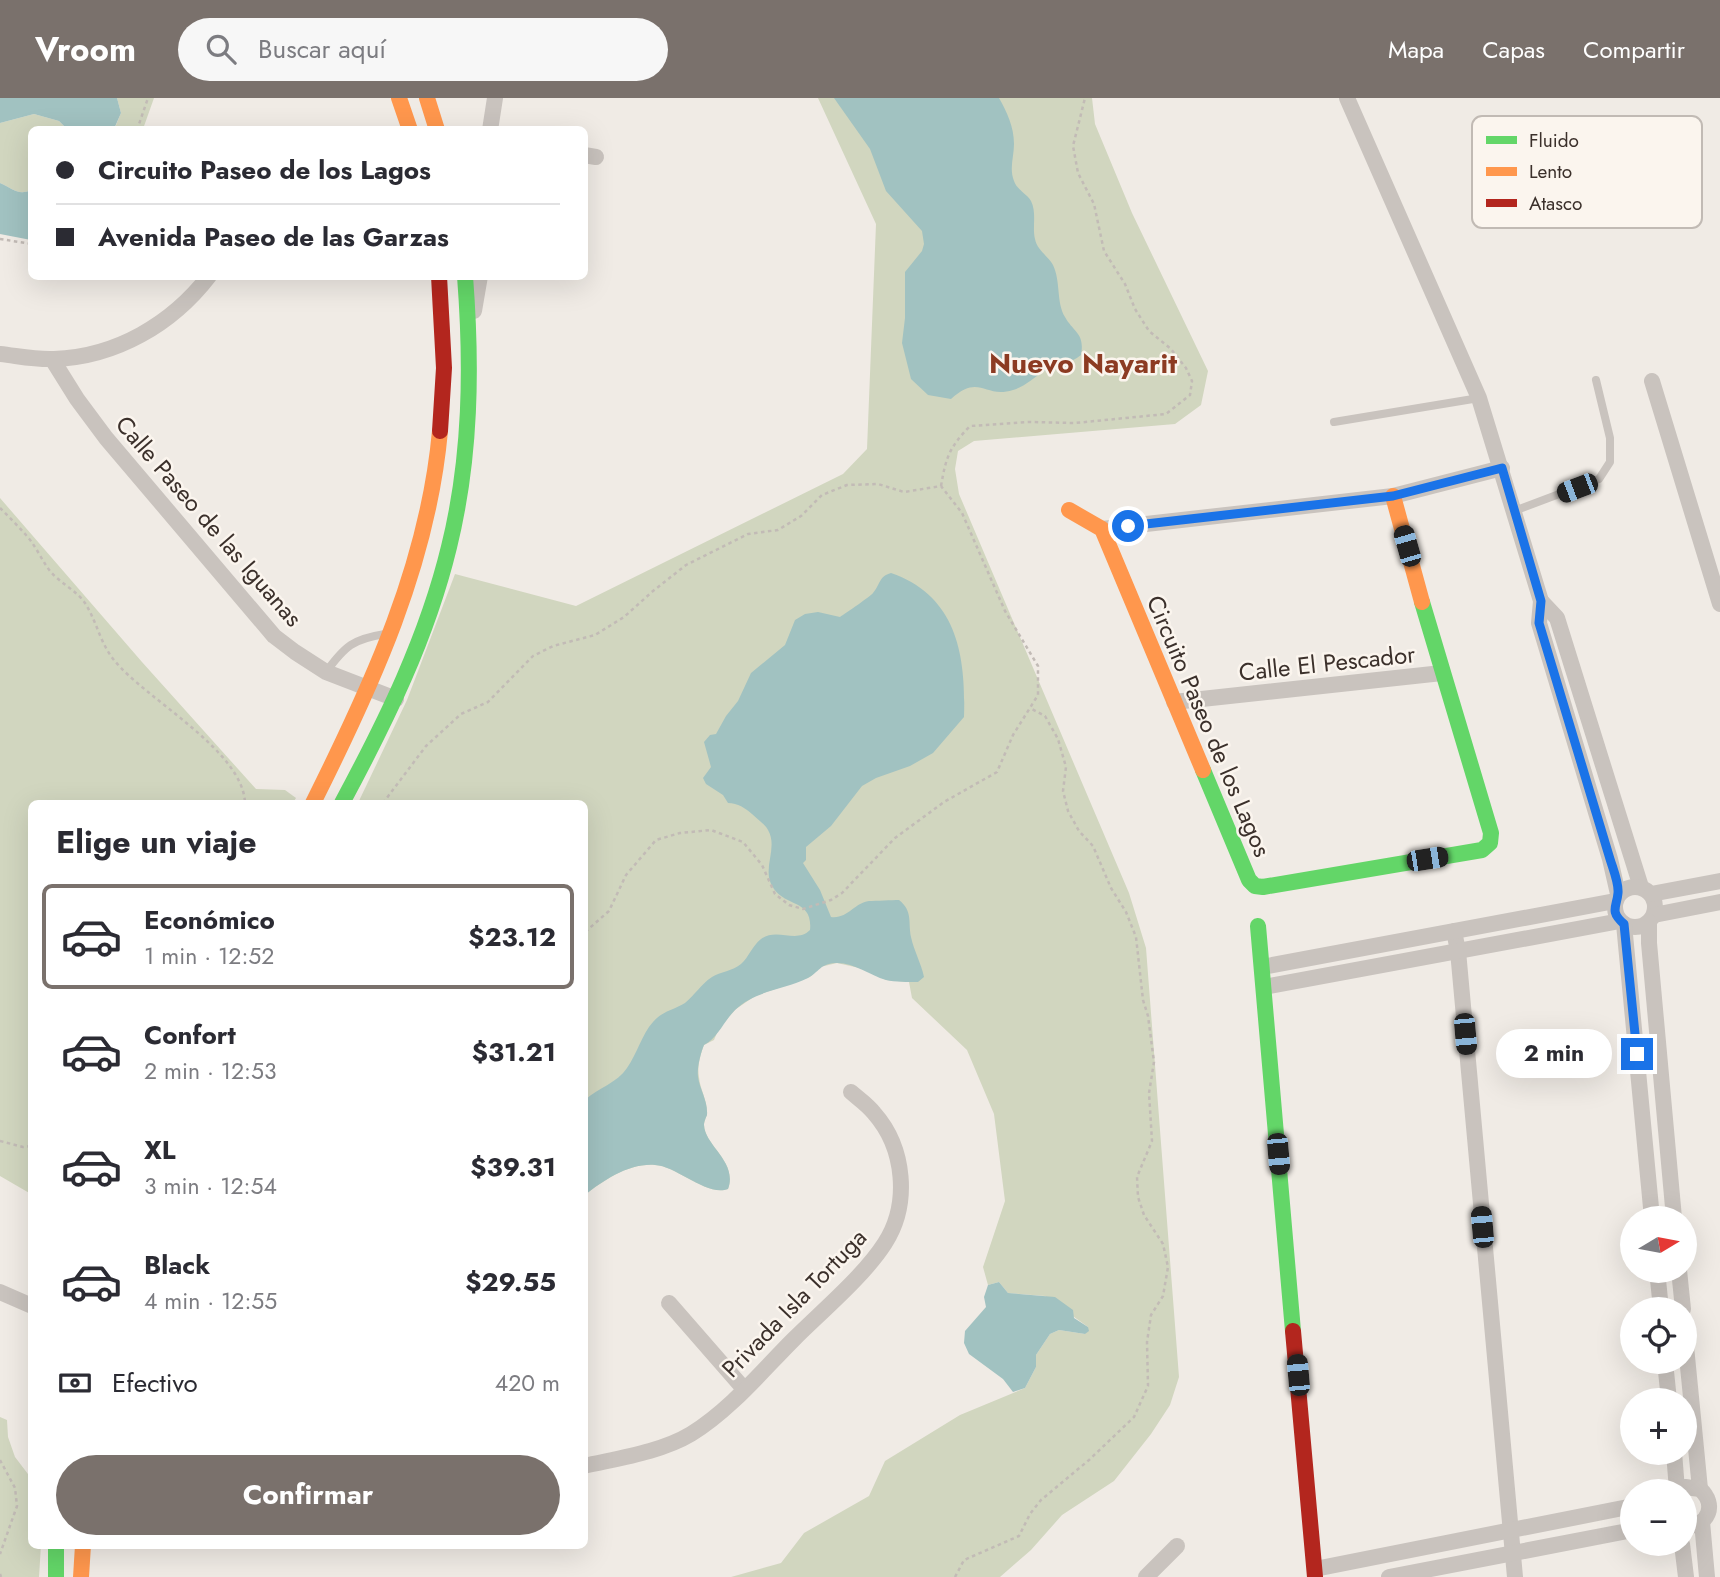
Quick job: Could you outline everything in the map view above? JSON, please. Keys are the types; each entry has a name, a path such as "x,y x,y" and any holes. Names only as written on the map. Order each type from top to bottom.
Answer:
{"street":[{"path":"399,98 409,126"},
{"path":"428,98 436,126"},
{"path":"490,126 495,98"},
{"path":"1347,98 1479,398 1541,601 1539,623 1610,859 1617,897 1616,915 1632,927 1641,926 1651,918 1720,902"},
{"path":"0,354 52,359 94,353 157,328 196,293 206,280"},
{"path":"314,800 370,688 415,566 436,458 443,399 439,280"},
{"path":"344,800 396,699 440,583 464,463 470,398 471,334 466,280"},
{"path":"471,334 479,280"},
{"name":"Calle Paseo de las Iguanas","path":"52,359 77,400 106,438 274,636 326,672 396,699"},
{"path":"1652,381 1720,604"},
{"path":"436,458 464,463"},
{"path":"1069,510 1102,529 1393,496 1502,468"},
{"name":"Circuito Paseo de los Lagos","path":"1102,529 1249,880 1255,886 1263,887 1482,850 1490,844 1491,832 1393,496"},
{"path":"1541,601 1557,618 1632,854 1646,891 1655,904 1648,943 1673,1206"},
{"name":"Calle El Pescador","path":"1174,702 1443,673"},
{"path":"1262,967 1617,897 1625,889 1646,891 1720,881"},
{"path":"1264,987 1622,922"},
{"path":"1622,922 1651,1206"},
{"path":"1258,926 1315,1573 1620,1509"},
{"path":"1454,931 1458,951 1515,1577"},
{"name":"Privada Isla Tortuga","path":"588,1465 654,1449 691,1434 744,1388 864,1268 885,1243 894,1224 901,1187 895,1149 874,1113 851,1092"},
{"path":"0,1292 28,1304"},
{"path":"668,1303 744,1388"},
{"path":"1689,1374 1702,1490 1707,1497 1711,1513 1707,1577"},
{"path":"1697,1489 1720,1488"},
{"path":"1697,1525 1711,1513"},
{"path":"1389,1577 1620,1532"},
{"path":"1146,1577 1177,1546"},
{"path":"56,1577 57,1549"},
{"path":"81,1577 83,1549"},
{"path":"1683,1556 1686,1577"}],"lane":[{"path":"1514,511 1599,480 1610,462 1609,438 1597,380"},
{"path":"1334,422 1479,398"},
{"path":"326,672 343,649 365,637 392,633"}],"path":[{"path":"138,126 148,98"},
{"path":"588,929 609,911 626,875 656,840 680,833 711,830 743,842 762,865 775,894 789,905 803,909 831,900 842,893 895,838 944,802 997,772 1013,735 1038,695 1038,666 1004,611 962,513 941,486 945,462 954,443 970,426 1028,422 1075,423 1166,414 1191,395 1192,381 1186,368 1171,349 1149,331 1135,309 1125,284 1104,251 1094,204 1078,173 1073,146 1085,98"},
{"path":"0,239 28,243"},
{"path":"385,800 426,746 461,714 488,702 533,656 553,646 595,635 624,617 685,565 748,534 778,530 801,516 822,495 846,485 878,484 904,492 941,486"},
{"path":"0,508 27,536 50,570 83,600 94,619 102,642 115,662 197,732 236,774 245,800"},
{"path":"955,1577 964,1560 1019,1536 1041,1500 1073,1475 1134,1418 1148,1386 1147,1342 1151,1315 1163,1296 1168,1267 1163,1244 1144,1215 1138,1197 1138,1177 1152,1140 1153,1115 1149,1093 1154,1062 1148,1016 1141,989 1136,937 1097,854 1068,811 1063,791 1066,767 1058,739 1045,716 1029,708"},
{"path":"0,1141 28,1146"},
{"path":"0,1460 15,1488 17,1506 0,1554"}],"green space":[{"path":"117,98 154,98 144,126 116,126 121,113"},
{"path":"818,98 1092,98 1095,124 1132,213 1208,371 1201,405 1175,424 974,441 958,451 955,469 959,494 1129,893 1146,948 1179,1377 1170,1405 1114,1481 1062,1515 1031,1550 1000,1577 731,1577 781,1563 804,1533 869,1496 885,1461 960,1415 1025,1388 1036,1367 1036,1355 1050,1334 1059,1330 1085,1334 1088,1327 1045,1296 1008,1293 999,1282 988,1285 983,1267 1005,1201 994,1114 967,1050 912,998 909,982 886,980 864,969 837,963 820,967 810,977 755,996 736,1009 719,1028 714,1040 704,1045 698,1070 707,1110 704,1125 729,1171 728,1189 711,1189 673,1170 645,1165 617,1174 588,1193 588,800 359,800 407,700 455,574 576,606 843,474 867,449 876,224"},
{"path":"34,114 59,121 64,126 28,126 26,192 19,192 0,183 0,123"},
{"path":"0,498 256,789 285,790 296,798 28,800 28,1192 0,1176"},
{"path":"0,1417 7,1420 8,1437 15,1457 28,1474 28,1549 41,1549 39,1577 0,1577"}],"water":[{"path":"0,98 117,98 121,113 115,126 64,126 59,121 34,114 0,123"},
{"path":"834,98 999,98 1013,132 1014,181 1033,206 1036,243 1053,265 1062,311 1080,338 1081,355 1046,370 1017,389 1003,392 976,387 969,388 951,399 928,395 911,379 902,343 905,272 922,251 922,231 886,191 870,149"},
{"path":"0,183 19,192 28,191 28,239 0,234"},
{"path":"891,573 913,583 931,596 944,612 959,650 963,672 964,717 933,753 862,786 831,826 806,847 806,860 803,863 820,890 831,917 842,916 864,902 899,900 908,913 911,937 924,977 918,982 890,981 842,963 830,964 808,978 743,1003 704,1045 698,1070 707,1110 704,1125 706,1133 729,1171 728,1189 711,1189 673,1170 645,1165 617,1174 588,1193 588,1098 623,1073 657,1018 685,1003 712,977 741,964 761,939 773,934 799,936 810,930 807,913 779,895 770,882 772,845 767,828 747,810 728,803 723,795 706,784 703,778 711,767 704,742 710,735 716,734 738,701 751,673 785,645 795,620 805,614 818,612 840,617 871,595 887,574"},
{"path":"999,1282 1008,1293 1055,1297 1073,1310 1074,1318 1088,1327 1089,1331 1085,1334 1059,1330 1050,1334 1036,1355 1036,1367 1025,1388 1013,1392 1003,1379 969,1354 964,1343 965,1331 986,1307 984,1297 988,1285"}],"traffic: fast":[{"path":"344,800 404,678 429,614 449,547 466,446 469,344 465,280"},
{"path":"1203,770 1249,880 1255,886 1263,887 1482,850 1490,843 1491,833 1422,602"},
{"path":"1258,926 1293,1331"},
{"path":"56,1549 56,1577"}],"traffic: slow":[{"path":"399,98 409,126"},
{"path":"427,98 436,126"},
{"path":"314,800 376,669 410,576 434,480 440,431"},
{"path":"1393,496 1422,602"},
{"path":"1069,510 1102,529 1203,770"},
{"path":"81,1577 83,1549"}],"traffic: jam":[{"path":"439,280 444,368 440,431"},
{"path":"1293,1331 1315,1577"}],"district":[{"name":"Nuevo Nayarit","path":"1083,363"}],"route":[{"path":"1128,526 1393,496 1502,468 1541,601 1539,623 1610,859 1618,894 1614,908 1624,924 1627,945 1637,1054"}]}
